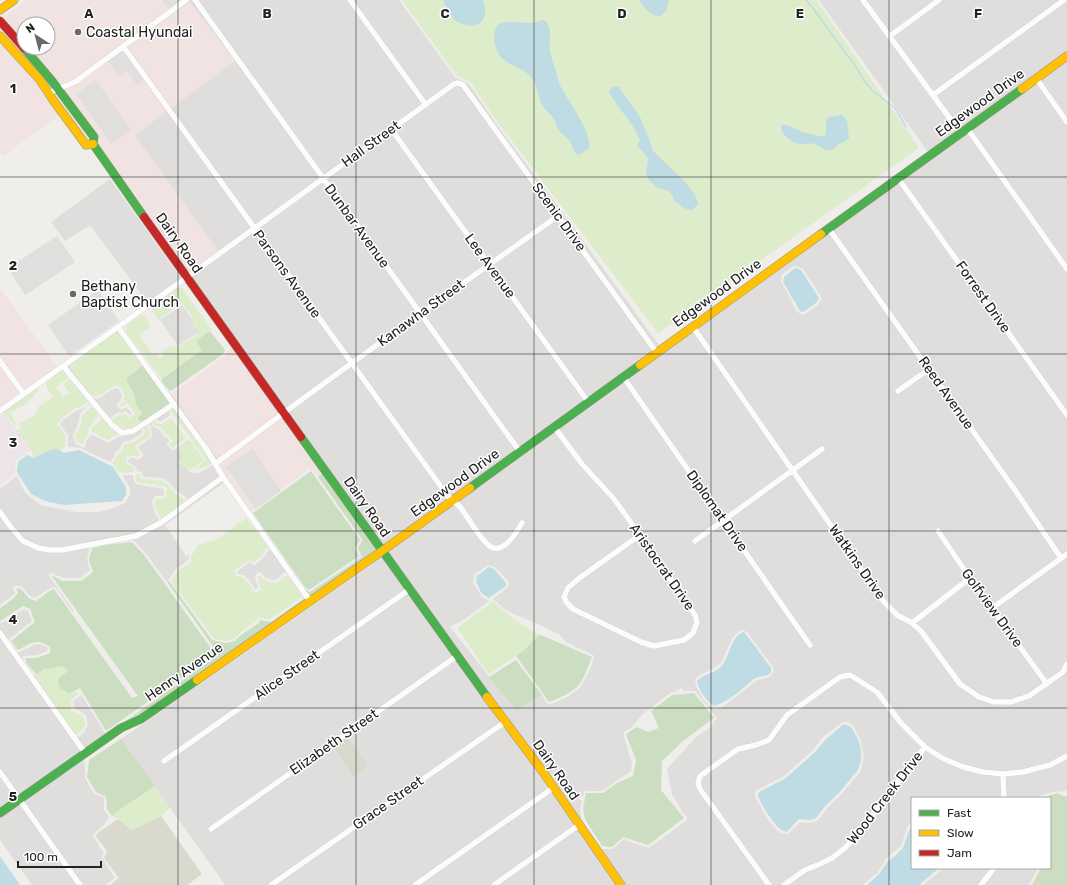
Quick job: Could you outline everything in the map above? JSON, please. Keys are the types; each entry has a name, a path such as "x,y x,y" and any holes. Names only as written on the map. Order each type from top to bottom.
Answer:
{"street":[{"path":"0,10 14,0"},
{"path":"48,92 75,82 186,0"},
{"name":"Dunbar Avenue","path":"195,0 520,452"},
{"path":"350,0 426,104"},
{"path":"863,0 951,120"},
{"path":"890,36 939,0"},
{"path":"933,95 1064,0"},
{"name":"Dairy Road","path":"0,21 16,39"},
{"name":"Dairy Road","path":"0,36 40,80 86,145 93,144"},
{"name":"Parsons Avenue","path":"123,46 447,495 459,506 486,544 493,548 499,548 506,544 516,535 522,523"},
{"name":"Dairy Road","path":"32,56 94,137 93,144 621,885"},
{"name":"Edgewood Drive","path":"382,551 555,428 1067,56"},
{"path":"1036,78 1067,122"},
{"name":"Hall Street","path":"0,411 391,129 454,84 458,83"},
{"name":"Scenic Drive","path":"458,83 463,85 657,353"},
{"path":"967,128 1067,269"},
{"name":"Lee Avenue","path":"391,129 589,403"},
{"name":"Forrest Drive","path":"898,178 1067,415"},
{"name":"Kanawha Street","path":"215,464 284,412 558,216"},
{"name":"Reed Avenue","path":"829,229 1017,493 1061,558"},
{"path":"118,327 207,450 223,477 310,601"},
{"name":"Watkins Drive","path":"693,327 884,602 897,615 912,623 921,631 960,684 979,698 994,702 1011,702 1029,696 1047,684 1063,672 1067,664"},
{"path":"0,361 24,394"},
{"path":"63,366 112,425 122,433 133,432 174,404"},
{"path":"898,391 929,369"},
{"name":"Diplomat Drive","path":"624,378 810,645"},
{"name":"Aristocrat Drive","path":"555,428 582,464 614,499 640,535 695,615 697,622 694,633 684,640 654,646 641,642 573,609 564,597 568,588 578,579 640,535"},
{"path":"695,541 822,449"},
{"path":"0,512 23,541 38,548 62,550 136,536 162,522 223,477"},
{"name":"Golfview Drive","path":"938,531 970,578 1047,684"},
{"name":"Henry Avenue","path":"0,812 121,728 141,719 382,551"},
{"path":"992,608 1067,554"},
{"path":"912,623 970,578"},
{"name":"Alice Street","path":"164,761 410,589"},
{"path":"0,633 85,754"},
{"name":"Elizabeth Street","path":"211,828 457,656"},
{"path":"768,885 700,789 698,783 700,776 738,749 757,745 769,740 787,715 840,677 850,675 877,692 907,729 925,747 942,758 963,767 983,772 1003,774 1023,772 1050,765 1067,756"},
{"name":"Grace Street","path":"271,885 505,722"},
{"name":"Wood Creek Drive","path":"784,885 805,870 832,858 845,848 857,835 925,747"},
{"path":"0,772 80,885"},
{"path":"1003,774 1004,797"},
{"path":"415,885 553,788"},
{"path":"494,885 579,825"},
{"path":"981,885 993,869"}],"shaded area":[{"path":"27,0 188,0 235,61 135,135 219,252 188,274 34,56 56,56 56,16 16,16 16,34 1,18"},
{"path":"162,0 181,0 169,9"},
{"path":"188,0 399,0 455,77 470,85 497,125 659,345 877,190 383,547 188,274 134,135 235,61"},
{"path":"819,0 1067,0 1067,52 928,152"},
{"path":"0,25 16,42 16,51 9,42 0,32"},
{"path":"0,40 38,82 60,115 3,156 0,153"},
{"path":"120,51 123,51 126,54 144,80 137,85 127,71 119,77 107,60"},
{"path":"20,56 28,56 34,62 90,138 90,141 87,142"},
{"path":"1067,60 1067,790 1059,792 1056,791 1035,797 911,797 911,823 907,827 901,846 886,859 877,873 863,885 625,885 386,552","holes":["793,266 803,269 822,298 819,304 804,315 797,312 781,281 782,275","488,565 495,567 509,582 507,588 493,599 506,610 559,634 566,642 594,656 591,667 581,687 569,696 550,705 542,695 516,710 450,627 465,619 489,601 481,596 473,582 475,574","742,630 747,632 773,667 774,672 769,677 756,681 720,709 715,709 709,706 704,700 696,686 695,680 698,676 721,663 733,637","681,688 684,691 695,691 717,719 712,723 713,725 694,739 667,769 672,794 681,810 687,817 687,820 649,848 624,839 613,849 601,849 582,821 580,809 582,802 579,798 583,796 585,791 602,791 631,771 632,763 624,737 624,732 632,727 643,714 670,693","843,722 848,722 853,725 860,739 864,757 860,772 818,820 811,823 800,822 788,834 781,833 769,821 756,799 755,793 757,790 784,776 813,750 824,736"]},
{"path":"96,80 131,130 111,144 76,94"},
{"path":"110,179 181,278 148,303 90,225 65,241 51,222"},
{"path":"57,236 75,262 25,295 8,268"},
{"path":"0,288 58,368 0,413"},
{"path":"98,290 119,321 69,356 48,325"},
{"path":"182,305 199,332 178,346 160,320"},
{"path":"121,324 124,331 168,392 171,393 220,462 219,470 225,482 165,525 186,556 190,554 188,560 176,569 167,582 147,555 131,539 90,547 87,560 90,570 80,578 64,578 50,573 49,576 74,611 73,612 54,587 35,598 31,597 21,586 15,586 13,589 15,593 0,605 0,489 17,476 25,493 41,505 75,512 99,512 125,503 130,495 130,488 122,475 133,475 133,480 136,484 164,489 164,495 155,496 152,502 155,514 160,521 189,501 163,478 144,477 142,472 137,471 136,467 128,462 129,459 133,458 137,460 143,456 138,447 152,437 151,427 148,423 150,422 154,427 160,430 164,437 169,441 167,445 172,450 188,440 202,460 188,467 187,469 189,471 199,473 214,465 175,406 168,411 171,415 161,421 158,421 156,418 171,405 145,364 90,395 92,399 100,398 111,390 118,388 122,395 117,406 121,410 126,407 132,413 130,415 126,411 122,413 119,412 111,417 110,420 122,432 141,428 143,431 141,434 122,443 120,448 114,454 111,462 80,448 68,447 68,435 60,424 63,420 90,403 65,370 60,369","holes":["92,403 122,435 108,443 91,434 85,447 83,448 76,444 73,436 79,422 80,414"]},
{"path":"233,347 322,474 318,477 313,470 309,469 250,512 219,470 220,462 172,395 175,391 225,356"},
{"path":"4,414 31,450 16,461 15,474 0,485 0,417"},
{"path":"253,448 281,491 256,509 226,467"},
{"path":"271,547 288,572 274,580 266,578 258,572 255,576 258,588 255,589 244,575 238,574 237,572 250,562 255,565 264,557"},
{"path":"382,551 621,885 225,885 121,739 371,565"},
{"path":"24,609 28,611 32,621 9,639 9,641 18,653 36,644 48,648 47,651 37,655 24,656 22,659 77,738 85,732 85,729 88,726 86,716 74,708 73,701 81,694 106,734 0,809 0,623"},
{"path":"346,735 368,766 353,776 332,745"},
{"path":"84,760 85,778 94,794 104,798 104,810 109,817 103,826 94,833 93,836 103,852 102,858 115,878 105,885 32,885 0,840 0,817 61,774 62,775"},
{"path":"161,816 202,874 187,885 110,885 119,878 104,858 107,851 95,835 118,819 132,830"},
{"path":"943,869 1037,869 1029,885 923,885"}],"green space":[{"path":"402,0 816,0 919,148 658,333 499,124 471,83 456,75"},
{"path":"177,288 182,288 212,330 196,341 202,350 162,379 127,333 126,328 127,325 140,315 145,316 151,326 139,335 154,356 157,354 160,359 164,355 162,352 171,345 173,348 177,345 179,347 199,333 194,325 192,316 182,303 158,320 152,310 153,306"},
{"path":"210,331 225,350 223,354 171,391 169,390 162,382 162,379 202,350 196,341"},
{"path":"113,334 120,334 143,365 127,382 142,413 141,423 129,429 123,429 112,421 120,414 122,416 126,414 129,418 135,414 127,403 121,407 119,405 125,401 123,399 125,395 121,388 115,386 98,396 92,396 70,368 70,365"},
{"path":"143,365 170,403 141,423 138,418 142,413 136,404 134,394 127,382 127,378"},
{"path":"60,372 64,372 68,378 56,388 63,397 70,393 63,384 70,380 88,401 83,406 75,408 57,424 66,436 65,447 61,451 55,448 34,458 31,450 17,431 21,427 19,424 35,415 38,407 53,397 47,387 47,381"},
{"path":"38,388 39,391 29,400 29,402 10,413 17,425 15,426 3,412"},
{"path":"93,406 99,414 89,428 88,435 85,438 83,445 77,442 75,437 82,422 82,415"},
{"path":"175,409 212,463 202,468 195,469 206,460 170,410"},
{"path":"103,418 109,426 120,434 108,440 92,432 91,429"},
{"path":"171,418 186,438 172,448 169,444 173,442 168,435 166,435 162,428 152,423 154,420 157,424 162,424"},
{"path":"146,426 149,427 150,436 135,446 140,455 137,457 135,455 127,457 126,460 126,463 134,468 134,471 127,473 119,472 113,464 117,458 116,456 123,450 125,444 137,440 143,435 146,430 143,428"},
{"path":"190,440 204,460 192,469 186,468 178,462 182,459 182,454 178,448"},
{"path":"311,471 360,540 355,548 359,556 309,590 305,587 253,513"},
{"path":"137,474 141,474 140,477 144,479 162,481 186,501 161,518 156,509 155,502 156,499 163,499 166,496 167,488 156,484 153,485 137,482 135,478"},
{"path":"322,474 378,550 139,716 116,728 218,655 167,582 169,581 212,640 226,643 235,641 259,623 260,620 271,622 303,599 304,589 310,592 362,557 358,548 362,539 318,477"},
{"path":"246,518 268,546 262,555 253,563 250,559 234,571 237,577 242,577 251,586 254,593 261,590 258,580 259,575 266,581 274,583 280,581 287,575 294,582 302,597 269,620 259,617 234,639 226,641 214,639 171,581 178,571 191,562 191,557 198,545 216,540"},
{"path":"132,542 145,556 215,654 106,731 80,688 69,693 60,688 58,679 68,671 63,666 44,669 36,674 27,664 25,658 37,658 50,653 50,647 46,644 37,642 31,643 18,650 11,641 35,622 30,609 23,606 0,621 0,608 13,599 18,593 16,589 20,588 30,599 36,601 54,589 132,698 138,696 51,575 63,581 81,581 93,572 89,560 92,548"},
{"path":"493,601 512,618 539,635 523,651 489,674 457,628"},
{"path":"539,635 592,657 580,684 568,694 549,702 516,656"},
{"path":"516,660 542,695 516,710 489,677"},
{"path":"63,665 68,671 69,693 74,690 78,694 71,700 71,710 82,716 86,725 82,728 83,730 75,735 34,678 36,674 44,669"},
{"path":"694,693 714,718 683,741 662,761 661,790 684,818 648,845 623,837 612,847 602,846 585,819 583,809 586,793 603,793 617,783 633,776 636,760 626,734 637,727 648,732 659,728 651,711 672,695"},
{"path":"121,739 155,786 112,816 107,809 106,797 96,792 87,777 89,760"},
{"path":"155,786 170,808 161,816 132,830 112,816 122,808"},
{"path":"1057,793 1067,796 1067,885 1032,885 1040,869 1051,869 1051,797 1045,797"}],"water":[{"path":"443,0 483,0 485,15 483,20 476,25 471,26 458,22 454,19"},
{"path":"639,0 669,0 667,10 659,17 648,11"},
{"path":"541,20 546,21 549,28 550,53 559,83 587,134 589,149 578,155 543,106 532,78 524,71 505,61 498,53 495,46 495,30 499,24 509,22 533,23"},
{"path":"615,86 619,87 640,117 653,151 687,184 695,195 698,204 692,210 686,209 673,199 673,196 669,191 658,188 646,175 648,159 637,144 640,141 639,136 609,91"},
{"path":"842,115 847,121 849,138 831,150 826,150 812,143 795,143 786,137 781,128 781,125 786,125 802,132 824,136 826,134 828,117"},
{"path":"795,268 801,270 819,298 817,302 803,312 800,311 783,282 784,277"},
{"path":"55,448 64,453 79,450 113,467 126,487 126,495 122,501 64,505 45,501 31,494 17,472 18,462 27,455 34,458"},
{"path":"489,567 494,569 506,583 506,586 489,598 482,594 476,582 477,576"},
{"path":"743,632 771,668 771,671 768,675 754,679 732,697 714,706 703,695 697,681 703,676 721,667 733,642"},
{"path":"844,724 851,727 858,739 861,750 861,760 858,770 816,818 810,820 799,819 787,832 781,830 762,805 758,796 759,792 786,778 815,752 826,739"},
{"path":"911,827 911,869 938,869 919,885 867,885 879,874 888,861 903,848"},
{"path":"0,856 20,885 0,885"}],"waterway":[{"path":"806,0 855,65 864,81 874,92 895,108 906,127"}],"traffic: fast":[{"path":"31,56 52,81 94,137 93,144 144,217"},
{"path":"821,234 1022,89"},
{"path":"470,488 640,365"},
{"path":"301,437 487,697"},
{"path":"0,813 121,728 141,719 197,680"}],"traffic: slow":[{"path":"0,10 14,0"},
{"path":"0,36 40,80 86,145 93,144"},
{"path":"1022,89 1067,56"},
{"path":"640,365 821,234"},
{"path":"197,680 470,488"},
{"path":"487,697 543,772 621,885"}],"traffic: jam":[{"path":"0,21 16,39"},
{"path":"144,217 301,437"}],"place":[{"name":"Coastal Hyundai","path":"78,32"},
{"name":"Bethany Baptist Church","path":"73,294"}]}
